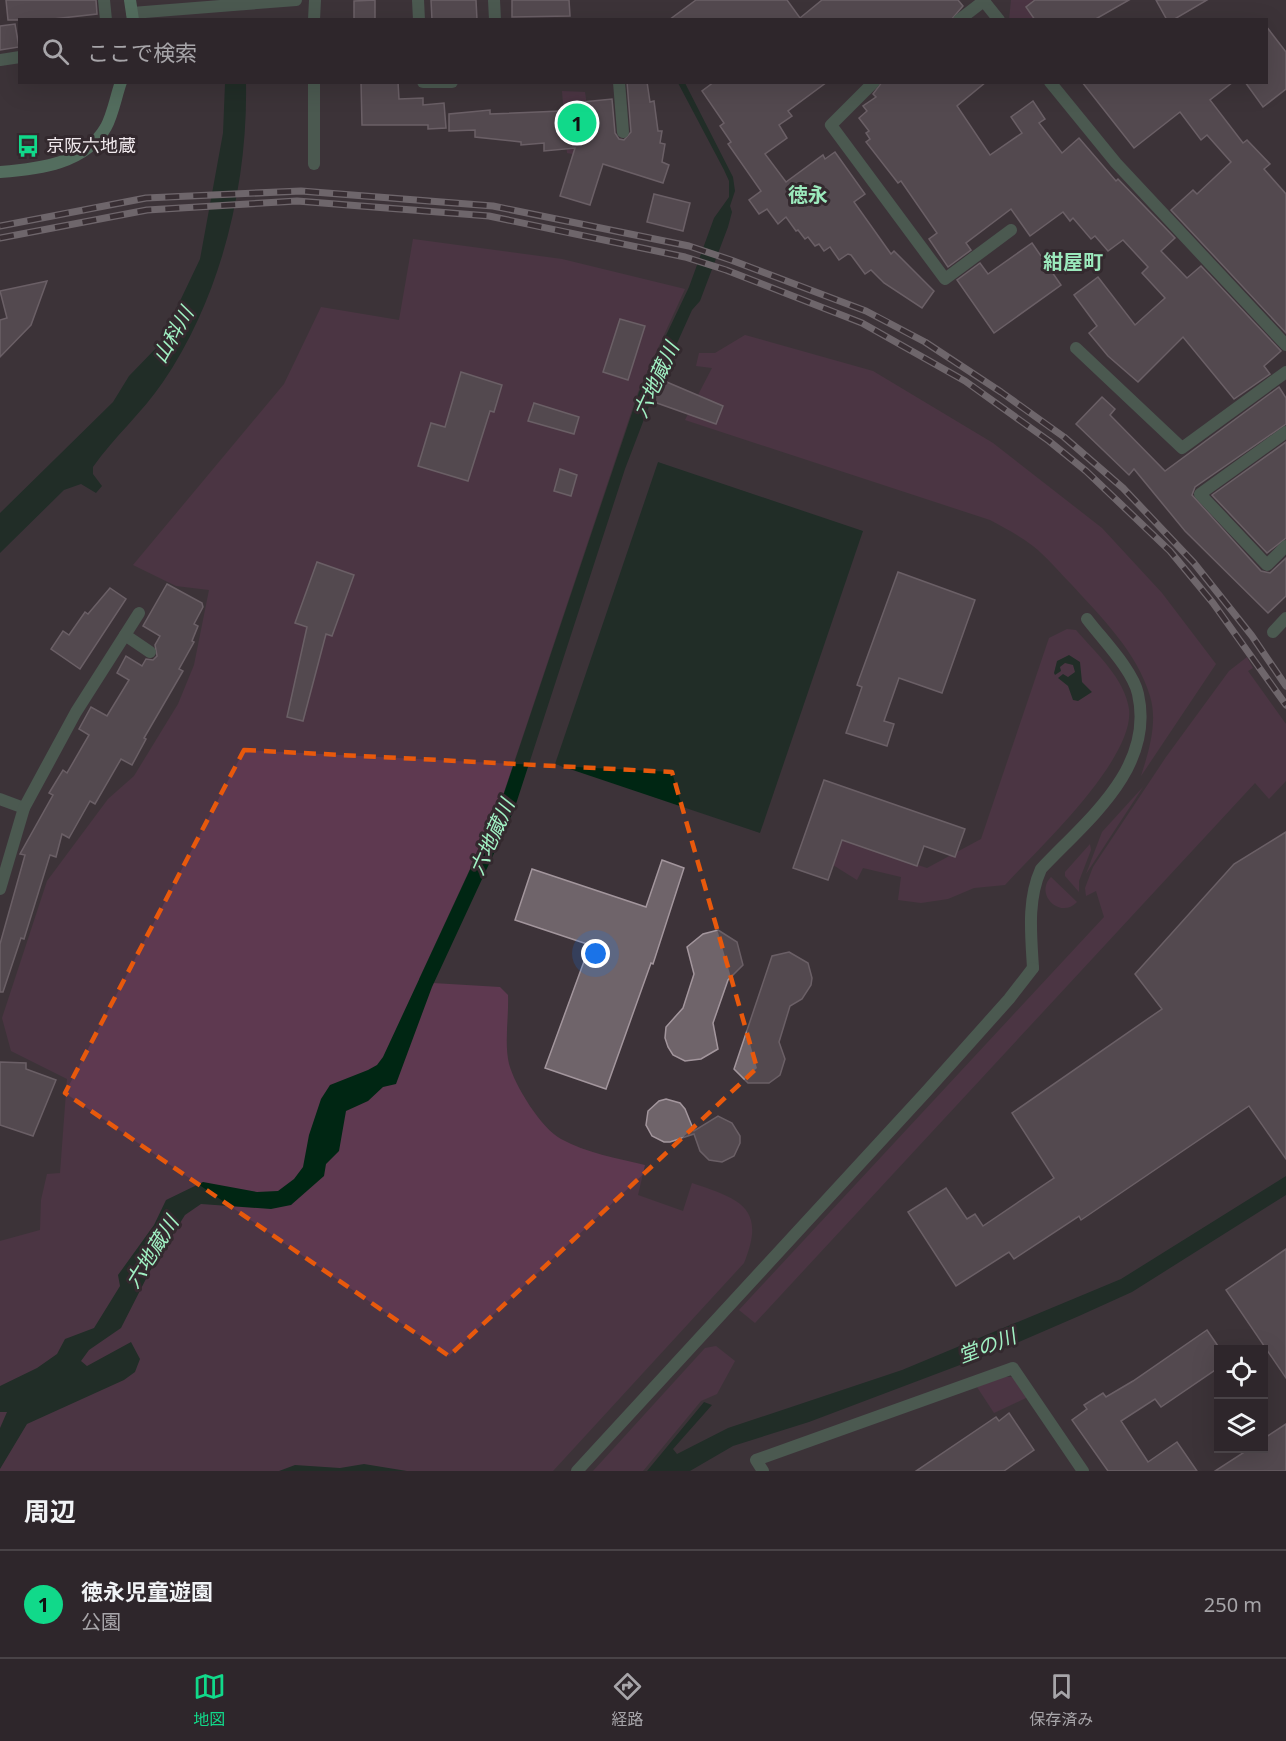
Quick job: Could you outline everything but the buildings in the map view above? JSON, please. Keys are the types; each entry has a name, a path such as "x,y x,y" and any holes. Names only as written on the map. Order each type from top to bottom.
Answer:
{"main road":[{"path":"130,0 132,16"},
{"path":"0,172 39,168 73,158 87,150 106,127 120,84"}],"street":[{"path":"104,0 106,18"},
{"path":"132,16 154,10 296,0"},
{"path":"314,18 315,0"},
{"path":"418,0 419,18"},
{"path":"494,0 495,18"},
{"path":"962,18 984,0 998,18"},
{"path":"0,60 18,57"},
{"path":"314,84 314,164"},
{"path":"619,84 623,132"},
{"path":"872,84 831,125 945,279 1011,230"},
{"path":"1052,84 1116,162 1286,345"},
{"path":"1076,348 1182,448 1286,372"},
{"path":"1286,432 1200,494 1267,565 1286,546"},
{"path":"0,889 24,808 76,712 139,614"},
{"path":"1272,632 1286,618"},
{"path":"577,1471 925,1093 1009,999 1033,968 1030,921 1034,885 1041,869 1119,786 1134,757 1140,731 1138,693 1121,663 1087,619"},
{"path":"125,635 150,652"},
{"path":"0,799 24,808"},
{"path":"763,1471 756,1460 1013,1368 1083,1471"}],"highlighted area":[{"path":"244,750 672,772 757,1068 449,1356 65,1093"}],"shaded area":[{"path":"1011,0 1085,0 1071,18 1009,18"},
{"path":"562,91 585,92 594,158 567,153"},
{"path":"413,239 562,259 685,289 638,392 500,804 419,979 433,983 500,987 508,995 509,1064 523,1094 545,1126 561,1139 581,1148 645,1165 638,1195 683,1211 692,1183 723,1194 735,1201 750,1217 752,1229 744,1263 553,1471 0,1471 0,1241 40,1230 41,1200 47,1174 60,1173 67,1079 11,1051 2,1018 47,881 108,799 134,776 178,704 194,665 209,590 176,586 133,565 284,384 321,307 399,320"},
{"path":"745,335 873,371 993,443 1102,528 1162,593 1216,664 1141,776 1149,747 1153,716 1150,696 1137,665 1106,623 1033,546 990,520 685,420 712,368 696,366 699,353 715,353"},
{"path":"1067,629 1076,630 1122,687 1129,709 1127,729 1117,753 1082,802 1005,885 974,888 948,899 921,903 898,900 901,877 863,868 857,880 833,865 842,840 927,868 981,839 1049,638"},
{"path":"1247,657 1253,668 1248,671 1286,724 1286,781 1269,799 1255,783 755,1323 739,1310 1104,917 1096,891 1086,896 1085,888 1093,867 1166,757 1229,671"},
{"path":"1143,787 1086,874 1102,832"},
{"path":"1090,844 1091,850 1079,881 1079,892 1065,876 1065,872"},
{"path":"1051,877 1077,902 1070,907 1063,908 1051,903 1046,891"},
{"path":"716,1346 735,1361 717,1394 701,1401 643,1471 593,1471 705,1348"},
{"path":"1002,1377 1014,1377 1028,1397 994,1413 977,1387"}],"water":[{"name":"山科川","path":"225,84 246,84 242,161 227,239 201,314 183,349 163,382 93,467 93,474 102,486 96,493 81,484 64,490 0,553 0,513 113,402 129,376 159,345 200,259 223,133"},
{"name":"六地蔵川","path":"679,84 686,84 733,177 735,191 730,206 732,212 728,227 700,301 692,310 651,401 625,469 514,810 432,987 396,1084 383,1087 368,1101 346,1111 339,1151 326,1164 324,1176 291,1205 271,1209 201,1204 185,1215 150,1271 121,1328 89,1350 81,1361 87,1366 131,1342 140,1359 135,1372 124,1380 27,1424 0,1469 0,1428 7,1412 0,1412 0,1386 37,1368 57,1354 65,1339 94,1328 120,1286 118,1275 154,1225 166,1200 203,1182 257,1192 278,1191 294,1179 303,1167 309,1135 321,1099 330,1085 368,1070 377,1065 383,1057 500,805 639,392 689,287 714,218 729,197 729,181"},
{"path":"658,462 863,531 760,833 555,764"},
{"path":"1069,655 1080,662 1082,682 1092,692 1078,701 1073,700 1068,686 1058,678 1063,674 1068,677 1075,672 1073,665 1065,663 1060,667 1061,671 1055,675 1054,673 1057,661"},
{"name":"堂の川","path":"1286,1176 1286,1195 1132,1292 1005,1348 809,1422 733,1446 690,1471 647,1471 704,1402 712,1405 673,1449 677,1454 728,1428 902,1370 1121,1279"},
{"path":"364,1464 407,1471 279,1471 295,1465 340,1468"}],"railway":[{"path":"0,226 146,198 301,191 493,206 689,246 731,260 866,311 925,342 1064,437 1123,488 1194,563 1252,636 1286,686"},
{"path":"0,238 147,210 297,201 489,216 685,257 726,270 862,323 965,381 1049,441 1086,471 1170,551 1213,603 1286,705"}],"place":[{"name":"徳永児童遊園","path":"577,123"},
{"name":"京阪六地蔵","path":"28,146"}],"district":[{"name":"徳永","path":"808,195"},
{"name":"紺屋町","path":"1073,262"}]}
